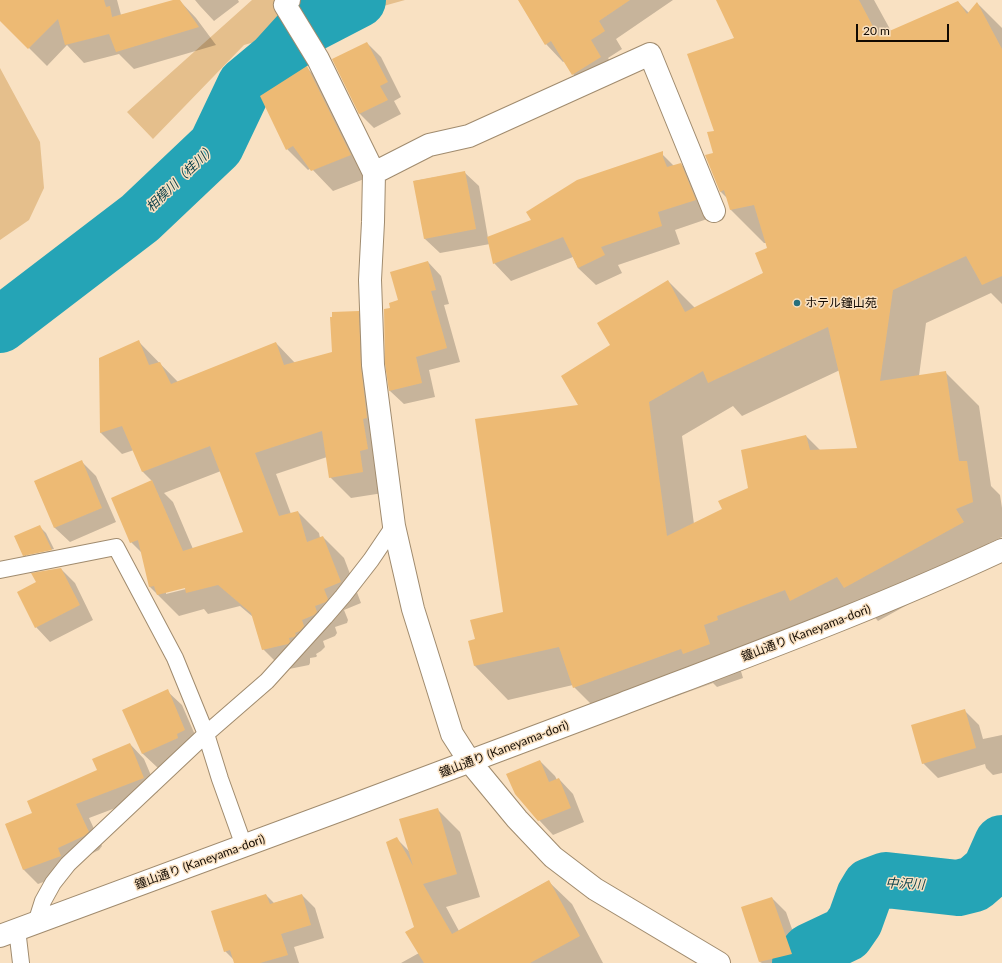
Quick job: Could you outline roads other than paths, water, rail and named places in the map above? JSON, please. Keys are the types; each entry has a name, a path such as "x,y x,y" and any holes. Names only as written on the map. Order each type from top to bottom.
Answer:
{"street":[{"path":"287,2 318,60 374,173 370,280 373,365 394,526 413,609 452,734 470,762 517,819 553,857 595,889 719,963"},
{"path":"374,173 429,146 469,136 650,54 714,211"},
{"name":"鐘山通り (Kaneyama-dori)","path":"18,929 470,762 837,622 951,574 1002,550"}],"lane":[{"path":"21,963 18,929 43,901 53,883 68,864 206,734 267,681 343,596 371,560 394,526"},
{"path":"0,570 116,547 175,658 206,734 220,779 244,846"}],"waterway":[{"name":"相模川（桂川）","path":"0,325 140,218 216,146 245,85 275,60 304,28 358,0"},
{"name":"中沢川","path":"800,963 810,951 846,934 855,921 864,896 870,886 886,880 958,888 974,884 990,870 1002,843"}],"place":[{"name":"ホテル鐘山苑","path":"797,303"}]}
